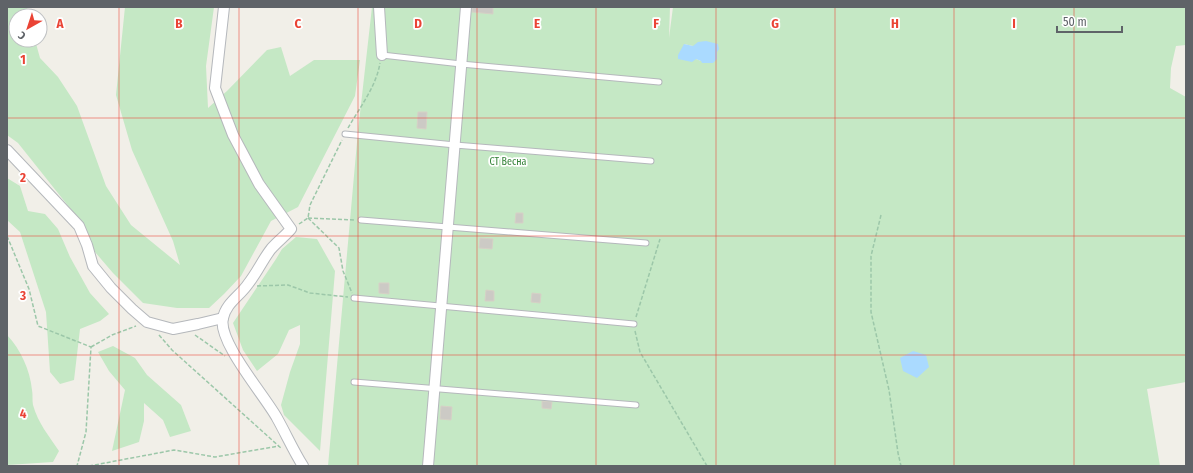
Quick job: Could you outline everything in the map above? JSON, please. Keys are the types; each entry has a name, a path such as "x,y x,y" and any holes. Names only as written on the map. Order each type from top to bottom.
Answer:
{"street":[{"path":"224,7 215,88 233,136 259,184 291,230 271,249 247,286 229,304 223,318 223,329 228,342 244,370 277,417 303,466"},
{"path":"379,7 382,55"},
{"path":"428,466 466,7"},
{"path":"7,150 79,226 87,245 92,266 111,288 147,322 173,329 223,318"}],"lane":[{"path":"382,55 461,64 659,82"},
{"path":"345,134 455,145 651,161"},
{"path":"360,220 646,243"},
{"path":"354,298 634,324"},
{"path":"354,382 636,405"}],"path":[{"path":"308,218 310,205 345,134 372,87 379,69 382,55"},
{"path":"881,215 871,256 871,312 890,390 901,466"},
{"path":"291,230 308,218 360,220"},
{"path":"247,286 288,285 310,293 354,298 343,271 339,248 308,218"},
{"path":"7,236 29,289 38,326 91,347"},
{"path":"660,239 634,324 640,352 707,466"},
{"path":"91,347 112,335 147,322"},
{"path":"157,333 172,350 284,451"},
{"path":"194,334 225,356"},
{"path":"77,466 86,432 91,347"},
{"path":"89,466 174,450 215,457 279,446"}],"green space":[{"path":"7,7 27,7 8,8 8,48 37,48 40,58 58,77 77,106 106,186 131,225 180,265 173,241 132,150 116,95 125,7 214,7 206,66 208,108 267,50 281,47 290,76 314,60 360,60 355,96 298,207 271,221 241,276 209,308 177,308 143,303 113,273 95,252 73,212 18,143 7,135"},
{"name":"СТ Весна","path":"372,7 670,7 669,38 673,7 1186,7 1186,45 1176,46 1171,68 1170,88 1186,97 1186,382 1147,389 1160,466 328,466 358,131","holes":["684,44 693,46 701,61 696,59"]},
{"path":"7,178 20,186 28,211 45,214 58,229 70,257 90,293 109,314 100,321 80,329 74,380 60,384 50,372 46,312 20,232 7,220"},
{"path":"296,237 317,239 335,271 320,451 284,415 281,405 290,372 300,344 300,325 289,330 278,354 257,371 243,350 233,323 282,249"},
{"path":"7,335 17,347 27,368 31,383 33,405 38,418 59,451 53,462 7,465"},
{"path":"113,346 135,358 147,375 181,405 191,431 170,437 163,420 144,403 144,421 139,442 112,451 125,390 109,371 98,352"}],"water":[{"path":"706,41 718,44 719,49 717,52 717,59 713,63 702,63 696,59 692,62 678,59 678,55 684,44 693,46 698,42"},
{"path":"913,351 926,355 929,367 917,378 903,371 900,358"}],"building":[{"path":"472,7 493,7 493,14 472,12"},
{"path":"418,112 427,112 426,129 417,128"},
{"path":"516,213 523,213 523,223 515,223"},
{"path":"480,238 493,239 492,249 479,248"},
{"path":"379,283 389,283 389,294 379,293"},
{"path":"486,290 494,291 494,301 485,301"},
{"path":"532,293 541,294 540,303 531,302"},
{"path":"542,401 552,402 551,409 542,408"},
{"path":"441,406 452,407 451,420 440,419"}]}
